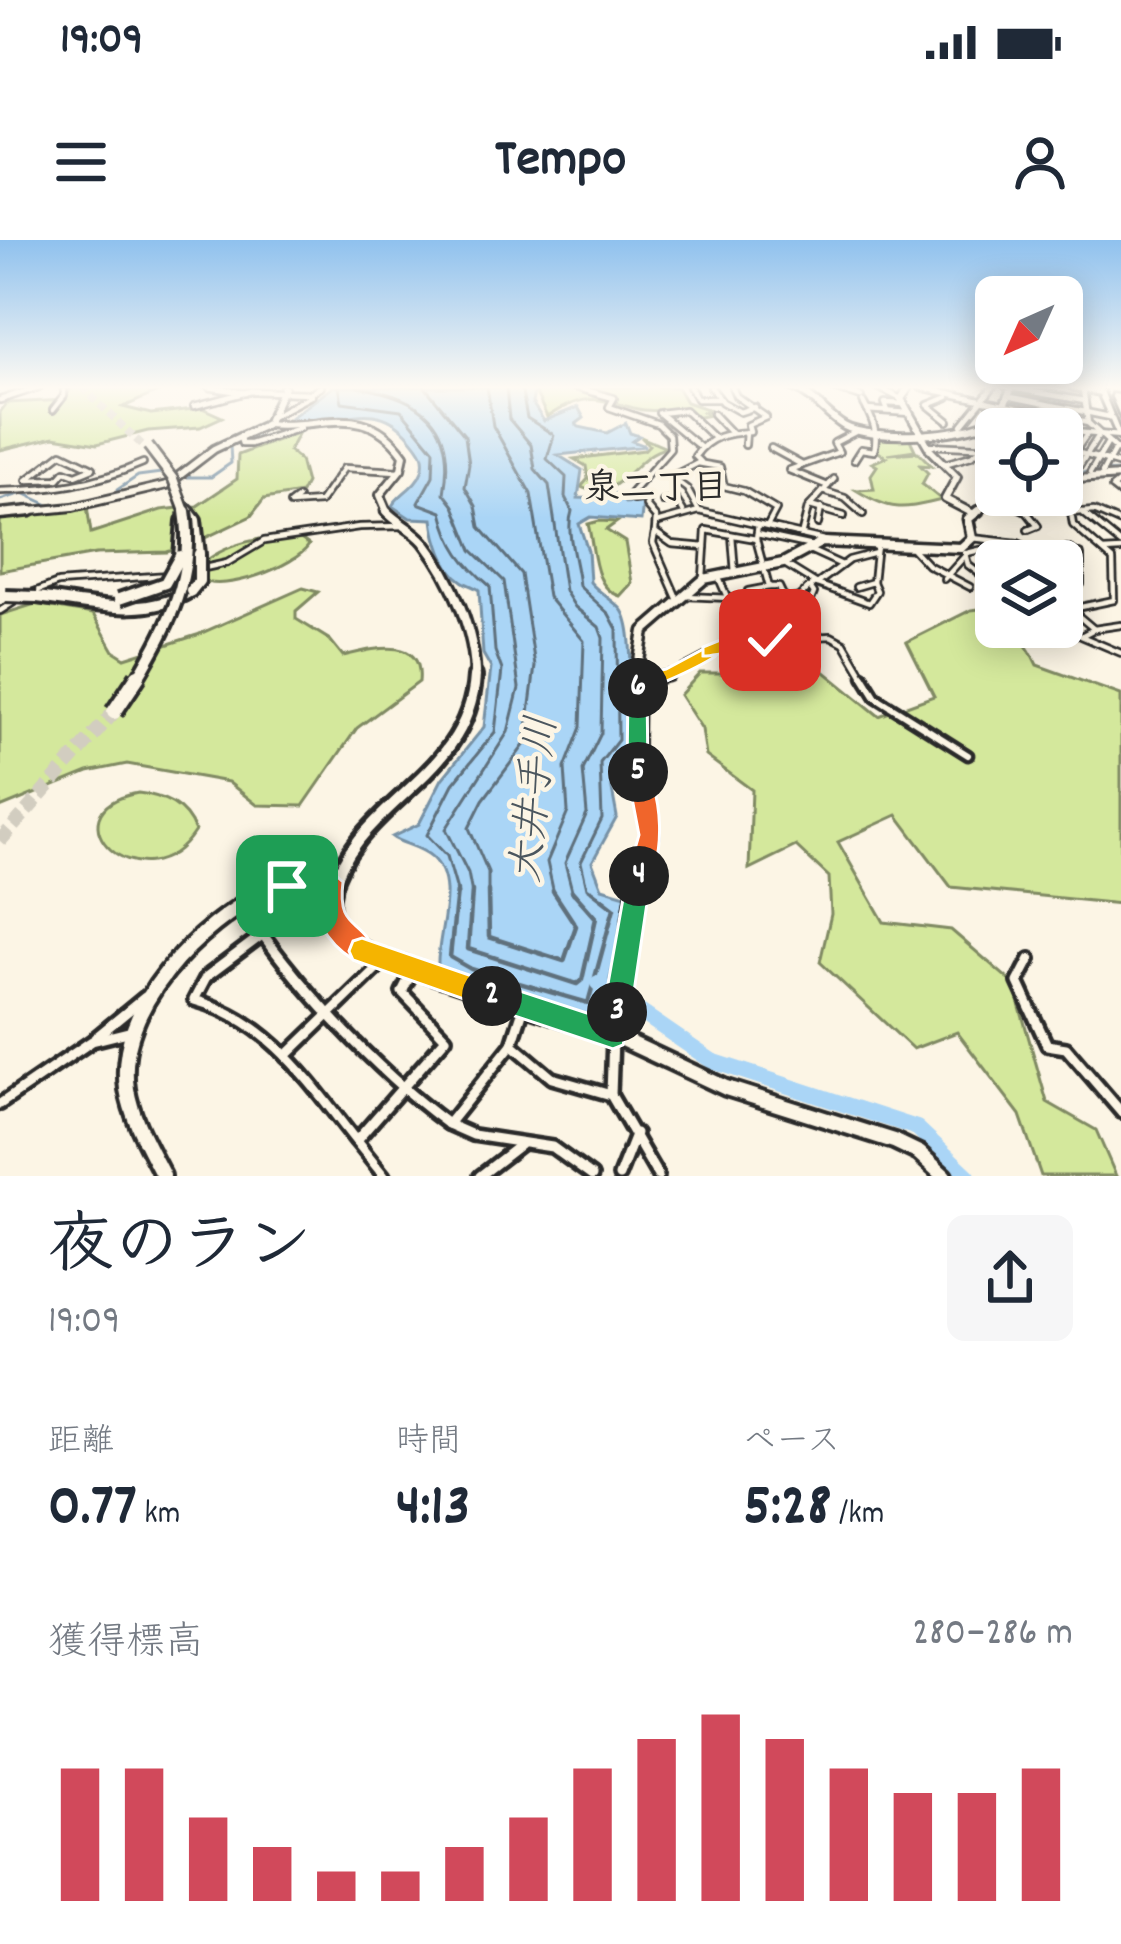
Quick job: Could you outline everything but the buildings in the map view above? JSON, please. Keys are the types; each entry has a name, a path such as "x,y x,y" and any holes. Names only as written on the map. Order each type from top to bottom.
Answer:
{"highway":[{"path":"41,597 149,608 190,591 199,581 195,520 171,473 146,447"},
{"path":"2,596 119,599 166,584 180,556 186,509"},
{"path":"111,711 173,614 190,549 186,509"}],"street":[{"path":"240,441 254,431"},
{"path":"0,514 58,509 167,485 214,449 282,431"},
{"path":"386,431 404,455 380,500 386,514 424,544 472,630 476,657 469,714 452,749 351,848 331,882 327,907 338,930 357,948 613,1035 726,1088 894,1141 919,1153 944,1176"},
{"path":"664,431 670,449 650,465 646,478 631,493 634,500 648,498 646,506 656,523 653,543 678,596"},
{"path":"677,431 700,447"},
{"path":"706,431 715,439"},
{"path":"750,431 730,432 700,447 695,456 720,467 724,486 744,490 755,502 775,508 773,538"},
{"path":"854,460 861,449 874,451 875,431"},
{"path":"894,431 942,431"},
{"path":"1095,431 1118,452 1102,473"},
{"path":"745,445 746,432"},
{"path":"862,514 844,498 790,470 839,452 834,442 849,433 863,432"},
{"path":"921,433 957,477 945,499 972,513"},
{"path":"1083,433 1121,436"},
{"path":"1083,440 1087,434"},
{"path":"1083,460 1099,435"},
{"path":"1090,473 1107,444"},
{"path":"928,445 975,446"},
{"path":"771,448 802,465"},
{"path":"62,453 93,468 76,475 64,471 58,479 27,480 62,453"},
{"path":"944,464 975,453"},
{"path":"1083,454 1121,464"},
{"path":"699,511 687,489 671,477 701,462"},
{"path":"0,491 101,481 143,463"},
{"path":"298,498 290,504 320,502 344,468 398,471"},
{"path":"1083,479 1121,478"},
{"path":"1121,478 1112,488 1121,495"},
{"path":"58,479 60,487"},
{"path":"802,532 809,506 834,479"},
{"path":"663,502 676,500 683,511"},
{"path":"809,506 844,515"},
{"path":"818,524 821,508"},
{"path":"656,523 666,523 683,511 699,511 877,550 975,551"},
{"path":"946,578 972,538 967,522 975,511"},
{"path":"1083,512 1094,511 1121,523"},
{"path":"1083,513 1121,547"},
{"path":"1028,530 1038,526 1031,516"},
{"path":"1071,516 1072,525 1113,560 1117,584 1109,604 1083,608"},
{"path":"758,523 756,537 769,586"},
{"path":"0,611 58,583 178,574 227,563 264,541 359,526 404,526"},
{"path":"704,579 706,530 810,547 842,566"},
{"path":"655,532 673,544 705,548"},
{"path":"732,535 734,573"},
{"path":"972,538 983,540"},
{"path":"658,1176 611,1095 613,1035 633,901 650,835 635,749 644,631 678,596 704,579 783,563 828,541"},
{"path":"1103,551 1121,547"},
{"path":"914,549 946,578 970,587"},
{"path":"786,600 799,597 842,566 877,550"},
{"path":"783,563 813,586 868,603 878,591 873,582 877,550"},
{"path":"964,552 975,570"},
{"path":"678,596 730,602 718,576"},
{"path":"856,587 873,582"},
{"path":"749,604 748,591 779,587 798,612 809,605 813,586"},
{"path":"1083,622 1094,629"},
{"path":"1121,625 1081,636 1121,653"},
{"path":"637,682 671,675 735,640 831,636 844,643 876,697 968,755"},
{"path":"0,1104 92,1041 154,990 214,924 242,904 287,886 331,882"},
{"path":"242,904 262,934 402,1090 458,1131 557,1148 592,1176"},
{"path":"262,934 206,977 194,1000 226,1005 286,1056 384,1176"},
{"path":"286,1056 386,959"},
{"path":"1030,959 1018,982 1047,1045 1066,1048 1121,1112"},
{"path":"356,1141 446,1038 402,992 413,969"},
{"path":"154,990 126,1060 129,1099 163,1176"},
{"path":"448,1124 512,1044 525,1006"},
{"path":"92,1041 136,1030"},
{"path":"512,1044 552,1078 611,1095"},
{"path":"619,1176 636,1132"},
{"path":"480,1176 520,1145"}],"green space":[{"path":"0,431 152,431 97,444 54,437 0,450"},
{"path":"878,431 907,433 915,450 888,454 918,452 932,466 920,465 928,473 922,484 942,500 898,507 856,490 874,489 871,475 877,466 872,463 886,457 877,451"},
{"path":"299,432 289,451 300,460 306,483 301,493 264,499 251,516 190,545 167,552 96,554 0,571 0,517 87,506 91,533 161,510 197,506 237,479 238,455"},
{"path":"641,437 666,448 606,489 581,487 588,479 586,466 574,459 644,450 649,445"},
{"path":"617,522 606,530 625,542 632,583 620,596 604,585 596,566 588,524"},
{"path":"298,537 309,545 275,569 226,583 202,580 200,566 233,546"},
{"path":"303,588 318,592 296,611 296,619 330,640 343,656 382,648 405,651 418,667 419,682 357,728 303,806 257,805 228,782 127,764 88,772 0,808 0,615 35,604 93,614 114,651 125,658 197,635"},
{"path":"975,610 975,648 1027,648 1037,665 1121,695 1121,904 951,887 897,815 838,842 884,922 951,930 1013,983 1047,1102 1096,1130 1116,1176 1041,1176 1020,1115 957,1032 913,1049 820,962 831,914 829,877 796,846 749,869 752,790 706,756 702,729 680,695 700,673 758,673 798,650 879,716 934,696 907,642"},
{"path":"138,793 172,803 186,815 195,831 173,854 150,862 128,860 111,850 100,835 99,818 111,803"}],"water":[{"path":"403,431 629,431 639,436 632,441 645,446 558,455 582,470 578,498 603,499 617,493 625,503 643,502 641,521 591,517 579,524 588,551 590,582 621,609 630,652 631,700 625,710 632,738 629,757 615,758 609,773 617,817 592,862 602,888 629,896 601,1019 466,981 438,967 446,895 441,868 427,853 392,837 419,824 442,779 484,727 491,668 483,654 479,590 462,581 445,562 433,519 410,518 392,506 422,471 421,452"}],"waterway":[{"path":"184,477 211,477 231,463 230,445 283,431"},
{"path":"1083,472 1121,471"},
{"path":"117,490 138,476 161,473"},
{"path":"0,500 23,493 53,507"},
{"name":"大井手川","path":"598,983 712,1061 917,1128 968,1176"}],"tunnel":[{"path":"127,431 144,447"},
{"path":"0,841 114,712"}],"district":[{"name":"泉二丁目","path":"656,485"}],"route":[{"path":"287,886 331,882 327,907 338,930 371,955 613,1035 633,901 650,835 635,749 637,682 671,675 735,640 770,640"}]}
